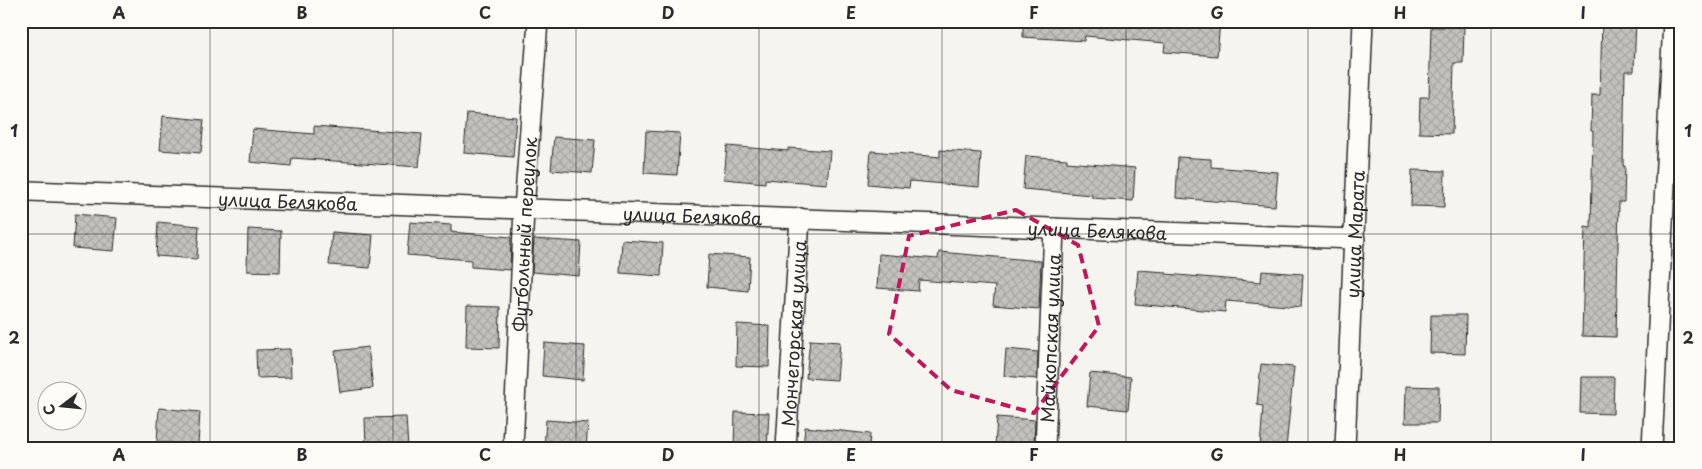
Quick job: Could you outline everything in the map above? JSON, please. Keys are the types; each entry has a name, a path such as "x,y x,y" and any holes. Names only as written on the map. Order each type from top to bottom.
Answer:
{"street":[{"name":"Футбольный переулок","path":"513,448 524,209 538,21"},
{"name":"улица Марата","path":"1345,448 1363,21"},
{"path":"1652,448 1673,21"},
{"name":"улица Белякова","path":"29,191 1355,239"},
{"name":"Мончегорская улица","path":"786,448 800,218"},
{"name":"Майкопская улица","path":"1045,448 1054,228"}],"highlighted area":[{"path":"1016,210 1078,245 1099,326 1034,413 951,390 889,334 909,236"}],"building":[{"path":"1023,21 1220,21 1217,56 1164,52 1165,43 1085,36 1084,41 1023,37"},
{"path":"1602,21 1636,21 1634,71 1625,71 1624,202 1619,202 1616,337 1582,336 1585,227 1591,228 1592,95 1600,95"},
{"path":"1431,27 1464,27 1463,63 1454,63 1452,134 1419,133 1420,97 1429,97"},
{"path":"467,113 516,117 513,157 464,153"},
{"path":"163,116 204,120 201,153 160,150"},
{"path":"314,126 422,134 419,167 292,158 291,166 250,162 253,129 314,134"},
{"path":"646,131 680,133 677,175 644,173"},
{"path":"554,137 595,140 592,173 551,170"},
{"path":"727,146 788,151 788,148 830,151 827,184 765,179 765,183 724,179"},
{"path":"940,150 981,153 979,187 910,181 909,188 868,184 871,151 940,157"},
{"path":"1026,156 1067,159 1067,162 1135,168 1133,201 1092,198 1092,195 1023,189"},
{"path":"1178,157 1211,159 1211,167 1278,172 1275,206 1176,198"},
{"path":"1412,170 1445,171 1444,207 1411,206"},
{"path":"75,214 117,218 114,251 73,248"},
{"path":"158,222 199,226 197,259 156,256"},
{"path":"410,222 451,225 451,232 511,237 510,270 471,267 471,260 407,255"},
{"path":"248,229 281,231 280,272 247,271"},
{"path":"332,232 373,235 370,268 329,265"},
{"path":"534,239 581,242 579,276 532,272"},
{"path":"622,240 663,243 661,276 620,273"},
{"path":"939,252 1041,261 1039,309 993,305 995,286 919,280 918,291 877,288 879,254 938,259"},
{"path":"709,254 750,257 748,291 707,287"},
{"path":"1138,270 1261,282 1262,271 1303,274 1301,307 1226,301 1225,312 1135,304"},
{"path":"467,306 500,307 499,348 466,347"},
{"path":"1431,315 1466,315 1465,354 1430,353"},
{"path":"737,324 770,326 769,367 736,366"},
{"path":"810,340 840,342 837,380 806,378"},
{"path":"544,343 585,346 583,380 542,376"},
{"path":"368,347 373,388 340,392 335,351"},
{"path":"290,349 291,377 257,378 256,350"},
{"path":"1006,349 1038,352 1037,379 1004,376"},
{"path":"1261,364 1294,367 1286,448 1260,448 1263,406 1257,405"},
{"path":"1090,373 1131,377 1128,410 1087,406"},
{"path":"1581,377 1614,377 1613,414 1580,413"},
{"path":"1406,386 1439,387 1438,423 1405,423"},
{"path":"159,408 200,412 198,445 157,442"},
{"path":"735,412 769,413 767,448 734,448"},
{"path":"406,417 408,448 366,448 365,418"},
{"path":"997,417 1035,420 1034,448 995,448"},
{"path":"546,420 588,423 586,448 544,448"},
{"path":"805,427 870,434 869,448 803,448"}]}
